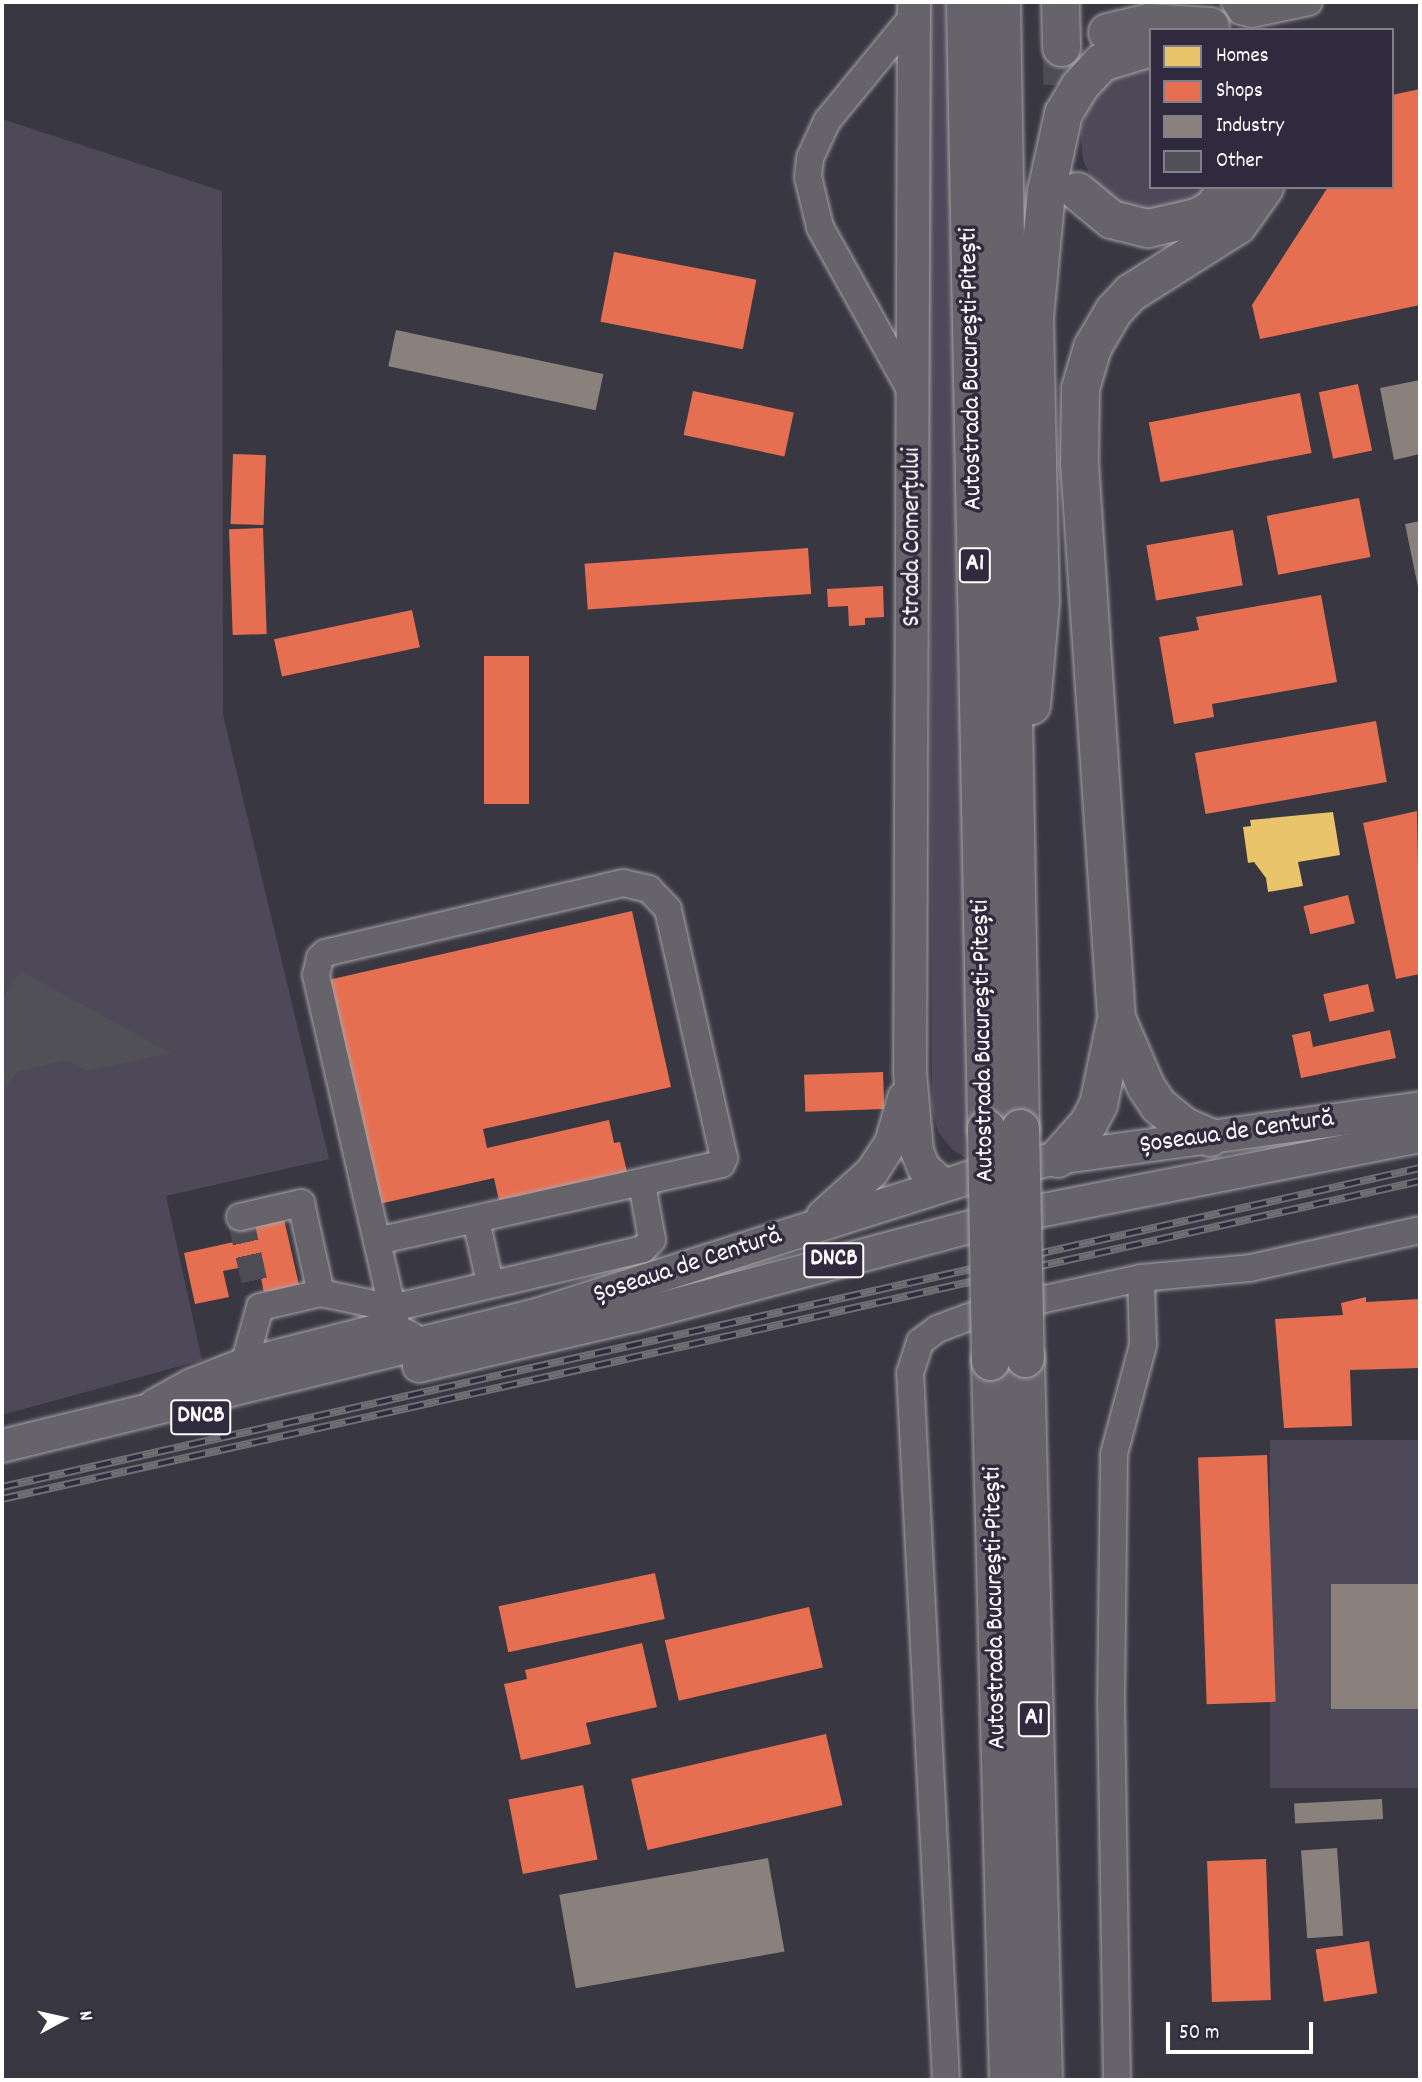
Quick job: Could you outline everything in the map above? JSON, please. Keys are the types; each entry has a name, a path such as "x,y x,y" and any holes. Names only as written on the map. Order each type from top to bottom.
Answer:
{"highway":[{"name":"Autostrada București-Pitești","path":"965,2 1003,1128 1007,1360 1008,2080"},
{"name":"Autostrada București-Pitești","path":"1001,2 1015,803 1003,1128"},
{"path":"1060,2 1061,47"},
{"path":"1148,2 1221,19"},
{"path":"1012,655 1024,563 1022,233 1031,153 1043,105 1069,59 1105,33 1149,22 1221,19"},
{"path":"1015,803 1039,641 1034,318 1046,191 1063,113 1079,86 1101,62 1149,48"},
{"path":"1077,191 1111,219 1148,228 1196,217 1227,189"},
{"path":"1057,1158 1088,1124 1098,1104 1116,1018 1079,463 1080,388 1092,347 1113,311 1131,292 1237,225 1263,189"},
{"path":"1116,1018 1141,1077 1158,1104 1184,1126 1210,1137"},
{"name":"Autostrada București-Pitești","path":"1007,1360 1043,2080"}],"main road":[{"name":"Strada Comerțului","path":"910,1072 914,8"},
{"path":"910,1072 917,1151 923,1168 943,1185"},
{"path":"811,1225 872,1172 891,1143 910,1072"},
{"name":"Șoseaua de Centură","path":"2,1446 424,1343 695,1267 811,1225 943,1185 1057,1158 1420,1108"},
{"name":"Șoseaua de Centură","path":"2,1464 599,1325 1008,1217 1420,1136"}],"street":[{"path":"1221,19 1241,11 1252,14 1309,2"},
{"path":"914,8 827,121 810,158 808,177 820,227 914,398"},
{"path":"377,1241 716,1167 724,1157 668,909 649,889 622,883 325,953 320,958 316,975 394,1318"},
{"path":"136,1415 172,1391 245,1361 379,1327 394,1318 490,1283 650,1245 642,1183"},
{"path":"240,1217 301,1203 321,1293"},
{"path":"477,1220 490,1283"},
{"path":"946,2080 910,1373 914,1357 926,1335 952,1322 1141,1278 1250,1268 1420,1230"},
{"path":"1117,2080 1111,1703 1114,1454 1143,1345 1141,1278"},
{"path":"245,1361 260,1307 321,1293 394,1318 424,1343"}],"shaded area":[{"path":"927,2 945,2 950,94 971,1162 952,1149 938,1132 932,1107"},
{"path":"1149,67 1149,189 1209,189 1202,197 1157,215 1110,200 1093,182 1083,160 1081,135 1086,111 1100,90 1119,75"},
{"path":"2,119 222,191 223,715 329,1159 166,1196 202,1360 2,1415"},
{"path":"1270,1440 1420,1440 1420,1788 1270,1788"}],"building: Homes":[{"path":"1333,812 1340,855 1298,862 1303,886 1268,892 1266,878 1254,862 1248,863 1243,827 1251,826 1250,820"}],"building: Shops":[{"path":"1420,89 1420,305 1260,339 1252,305 1327,189 1394,189 1394,95"},
{"path":"614,252 756,280 743,349 600,322"},
{"path":"1358,384 1372,451 1333,459 1319,392"},
{"path":"693,391 794,412 784,456 684,435"},
{"path":"1300,393 1312,453 1160,482 1149,422"},
{"path":"233,454 266,455 264,525 231,524"},
{"path":"1359,498 1370,557 1278,575 1267,516"},
{"path":"263,528 267,634 233,635 229,529"},
{"path":"1233,530 1243,585 1156,600 1146,545"},
{"path":"808,548 811,594 588,610 585,564"},
{"path":"883,586 884,617 865,618 865,625 849,626 848,606 828,607 827,589"},
{"path":"1321,595 1337,682 1212,704 1214,717 1174,724 1159,637 1199,630 1196,617"},
{"path":"412,610 420,647 282,676 274,639"},
{"path":"484,656 529,656 529,804 484,804"},
{"path":"1376,721 1387,782 1206,814 1195,753"},
{"path":"1417,811 1420,974 1396,979 1363,823"},
{"path":"1348,895 1355,923 1310,934 1303,906"},
{"path":"632,911 671,1087 483,1129 487,1148 609,1120 614,1143 620,1142 627,1172 499,1201 494,1178 379,1204 328,980"},
{"path":"1368,984 1374,1011 1329,1022 1323,994"},
{"path":"1390,1030 1396,1058 1301,1078 1292,1035 1310,1031 1313,1047"},
{"path":"883,1072 884,1109 805,1112 804,1075"},
{"path":"284,1219 299,1285 264,1293 258,1264 223,1271 229,1297 195,1304 184,1253 252,1238 249,1227"},
{"path":"1366,1297 1366,1302 1420,1299 1420,1368 1350,1370 1352,1426 1284,1428 1275,1319 1343,1315 1341,1303"},
{"path":"1267,1455 1276,1702 1207,1704 1198,1457"},
{"path":"655,1573 665,1619 508,1652 498,1606"},
{"path":"809,1607 823,1667 679,1701 665,1640"},
{"path":"642,1643 657,1707 586,1723 591,1744 521,1760 504,1684 527,1679 525,1670"},
{"path":"826,1734 842,1805 648,1850 631,1779"},
{"path":"583,1785 598,1860 523,1874 508,1800"},
{"path":"1266,1859 1271,2000 1212,2002 1207,1861"},
{"path":"1369,1941 1377,1993 1324,2002 1316,1949"}],"building: Industry":[{"path":"396,330 603,374 596,410 388,366"},
{"path":"1420,380 1420,454 1394,460 1380,388"},
{"path":"1420,521 1420,592 1419,592 1405,524"},
{"path":"1331,1584 1420,1584 1420,1709 1331,1709"},
{"path":"1382,1799 1383,1819 1295,1824 1294,1804"},
{"path":"1337,1848 1343,1936 1307,1938 1301,1851"},
{"path":"768,1858 784,1952 576,1988 559,1895"}],"building: Other":[{"path":"21,971 171,1053 87,1071 67,1060 17,1072 2,1092 2,999"}],"tunnel":[{"path":"1061,47 1063,129"},
{"path":"240,1217 260,1307"}],"railway":[{"path":"2,1487 1420,1168"},
{"path":"2,1499 1420,1181"}]}
